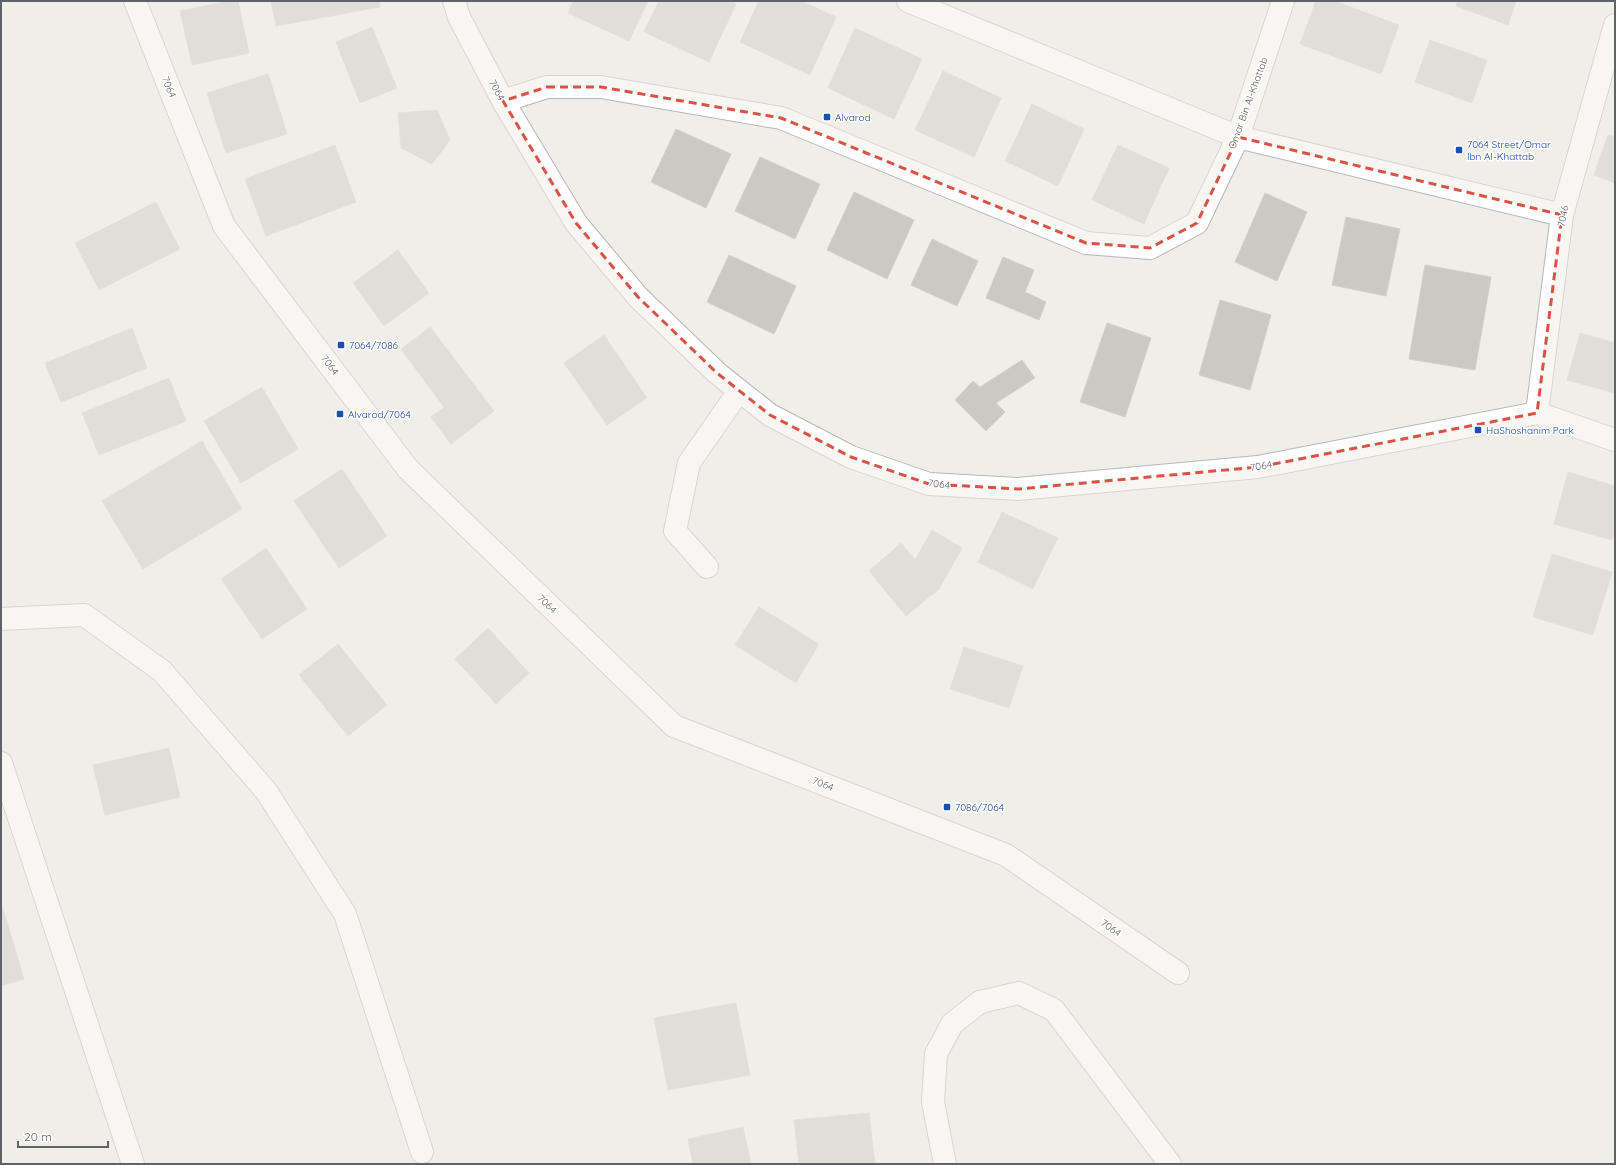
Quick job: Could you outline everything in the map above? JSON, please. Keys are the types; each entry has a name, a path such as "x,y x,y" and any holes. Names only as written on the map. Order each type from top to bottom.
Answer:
{"street":[{"name":"7064","path":"135,1 224,226 408,469 674,726 1006,855 1178,973"},
{"name":"7064","path":"454,1 459,18 503,101 576,223 638,297 716,373 770,415 851,457 929,484 1018,489 1258,467 1537,413"},
{"path":"908,1 1238,137 1562,215"},
{"name":"Omar Bin Al-Khattab","path":"503,101 547,87 601,87 781,118 1086,243 1150,248 1197,223 1238,137 1283,1"},
{"name":"7046","path":"1537,413 1562,215 1615,25"},
{"path":"707,567 675,531 689,463 739,391"},
{"path":"1537,413 1615,440"},
{"path":"1,619 84,615 162,671 266,791 345,914 422,1152"},
{"path":"1,762 133,1164"},
{"path":"945,1164 933,1102 936,1054 952,1024 980,1002 1019,993 1054,1010 1170,1164"}],"highlighted area":[{"path":"547,87 601,87 781,118 1086,243 1150,248 1197,223 1238,137 1562,215 1537,413 1258,467 1018,489 929,484 851,457 770,415 717,373 638,297 576,223 503,101"}],"building":[{"path":"229,1 238,1 249,53 192,65 180,11"},
{"path":"271,1 379,1 380,7 276,26"},
{"path":"573,1 648,1 629,41 568,13"},
{"path":"659,1 730,1 736,4 709,62 644,32"},
{"path":"759,1 801,1 836,17 810,75 740,42"},
{"path":"1316,1 1334,1 1399,25 1381,74 1300,44"},
{"path":"1458,1 1516,1 1508,25 1456,6"},
{"path":"372,27 397,88 360,103 336,42"},
{"path":"855,28 922,59 894,119 828,88"},
{"path":"1430,40 1487,60 1472,103 1415,82"},
{"path":"943,71 1001,98 974,157 915,130"},
{"path":"268,74 287,134 226,153 207,93"},
{"path":"1032,104 1084,129 1058,186 1005,161"},
{"path":"437,110 450,140 432,164 401,148 398,113"},
{"path":"676,129 731,154 706,208 651,182"},
{"path":"1608,135 1615,137 1615,183 1594,175"},
{"path":"335,145 356,202 266,236 245,179"},
{"path":"1118,145 1169,168 1144,224 1092,200"},
{"path":"760,157 820,184 795,239 735,211"},
{"path":"854,192 914,220 887,279 827,250"},
{"path":"1265,193 1307,212 1277,281 1235,262"},
{"path":"156,202 180,249 99,290 75,243"},
{"path":"1346,217 1400,229 1386,296 1332,285"},
{"path":"932,239 978,261 957,306 911,285"},
{"path":"398,250 429,293 384,326 353,283"},
{"path":"729,255 796,286 774,334 707,302"},
{"path":"1003,257 1034,270 1025,292 1046,302 1039,320 986,298"},
{"path":"1425,265 1491,277 1475,370 1409,359"},
{"path":"1220,300 1271,315 1250,390 1199,375"},
{"path":"1107,323 1151,338 1125,417 1080,402"},
{"path":"430,327 494,411 451,444 431,417 444,407 401,349"},
{"path":"132,328 147,368 61,402 45,363"},
{"path":"1580,333 1615,343 1615,393 1567,380"},
{"path":"604,335 647,398 607,425 564,363"},
{"path":"1022,360 1035,378 996,403 1005,412 986,431 955,400 973,381 980,387"},
{"path":"169,378 186,421 99,455 82,413"},
{"path":"262,387 298,449 241,483 204,421"},
{"path":"202,441 242,509 143,569 102,501"},
{"path":"342,469 387,536 339,568 294,501"},
{"path":"1568,472 1615,486 1615,528 1612,540 1554,524"},
{"path":"1002,512 1058,538 1033,589 978,562"},
{"path":"932,530 962,548 939,589 906,616 869,571 901,543 915,560"},
{"path":"266,548 307,609 262,639 221,579"},
{"path":"1552,554 1612,572 1593,635 1533,617"},
{"path":"759,607 819,644 796,683 735,645"},
{"path":"488,628 529,673 496,704 455,659"},
{"path":"338,644 387,705 348,736 299,675"},
{"path":"964,647 1023,666 1009,708 950,689"},
{"path":"169,748 180,797 105,815 93,765"},
{"path":"1,902 24,979 1,986"},
{"path":"736,1003 750,1075 668,1090 654,1018"},
{"path":"869,1113 875,1164 799,1164 794,1120"},
{"path":"743,1127 751,1164 693,1164 688,1139"}],"place":[{"name":"Alvarod","path":"827,117"},
{"name":"7064 Street/Omar Ibn Al-Khattab","path":"1459,150"},
{"name":"7064/7086","path":"341,345"},
{"name":"Alvarod/7064","path":"340,414"},
{"name":"HaShoshanim Park","path":"1478,430"},
{"name":"7086/7064","path":"947,807"}]}
